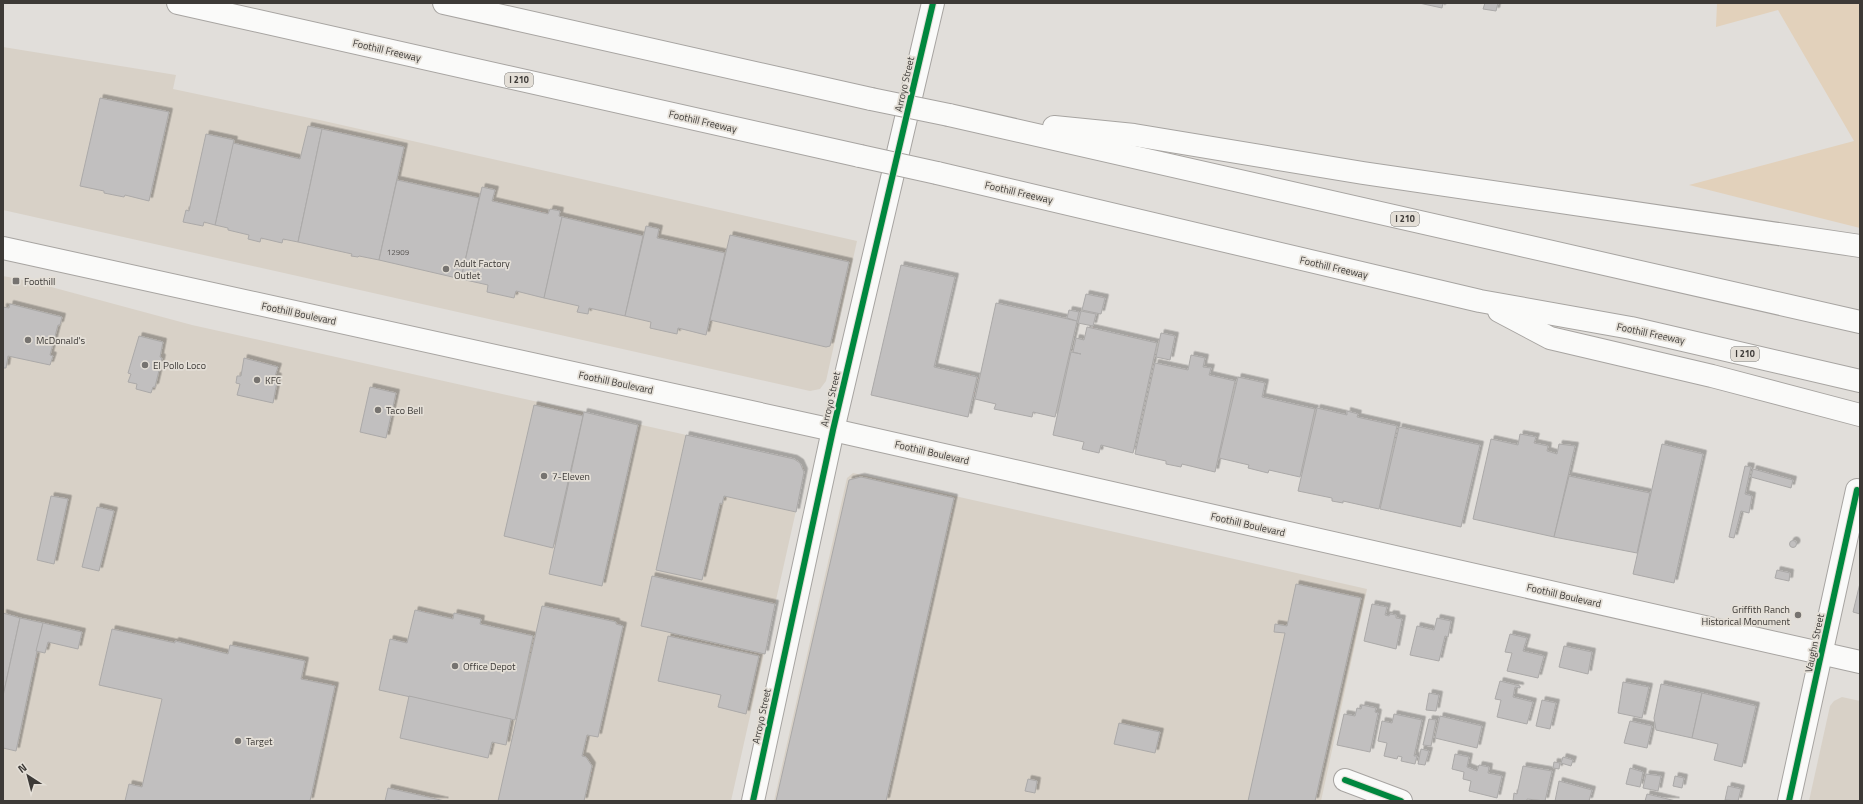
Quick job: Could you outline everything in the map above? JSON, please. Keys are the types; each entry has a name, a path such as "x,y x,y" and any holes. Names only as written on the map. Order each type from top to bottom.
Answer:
{"main road":[{"name":"Foothill Freeway","path":"178,3 937,173 1480,301 1631,328 1860,381"},
{"name":"I 210","path":"444,3 871,99 949,115 1860,322"},
{"name":"Arroyo Street","path":"753,801 833,430 933,3"},
{"path":"949,115 1134,135 1371,174 1860,246"},
{"name":"Foothill Boulevard","path":"3,248 833,430 1860,662"},
{"path":"1480,301 1550,338 1712,376 1860,415"},
{"name":"Vaughn Street","path":"1789,801 1857,490"},
{"path":"1345,780 1401,801"}],"shaded area":[{"path":"1717,3 1860,3 1860,228 1689,185 1854,141 1778,10 1716,27"},
{"path":"3,47 176,75 173,89 324,121 857,241 826,381 820,389 810,391 3,210"},
{"path":"3,276 29,281 192,325 794,459 800,463 804,469 804,475 731,801 3,801"},
{"path":"853,473 1367,589 1321,801 774,801 847,478"},
{"path":"1842,697 1860,701 1860,801 1809,801 1830,706 1834,701"}],"building":[{"path":"1419,3 1443,3 1442,8"},
{"path":"1485,3 1498,3 1496,11 1483,9"},
{"path":"100,98 169,112 149,201 125,195 124,197 104,193 104,191 80,186"},
{"path":"308,126 322,129 298,242 283,239 282,243 261,238 260,242 248,239 249,235 215,225 233,143 300,159"},
{"path":"322,129 404,147 379,260 351,256 352,254 298,242"},
{"path":"206,134 234,140 215,225 204,222 203,226 183,222 186,210 189,211"},
{"path":"397,180 479,198 461,279 379,260"},
{"path":"482,187 495,190 492,201 548,214 550,209 560,211 559,216 562,217 544,298 516,291 514,298 487,292 488,285 461,279"},
{"path":"562,217 643,236 625,316 589,308 588,314 577,312 579,306 544,298"},
{"path":"646,226 659,229 657,238 725,253 706,335 678,328 677,334 650,328 651,322 625,316"},
{"path":"730,235 849,262 830,346 826,347 710,320"},
{"path":"901,265 955,277 934,367 977,377 968,417 871,395"},
{"path":"1086,294 1105,298 1101,314 1082,310"},
{"path":"996,303 1077,321 1055,417 1033,412 1032,417 994,409 996,404 975,399"},
{"name":"McDonald's","path":"10,304 62,317 60,325 58,325 50,355 53,356 50,365 8,356 6,368 3,368 3,307 9,308"},
{"path":"1069,310 1079,312 1077,321 1067,318"},
{"path":"1081,311 1096,314 1093,326 1078,323"},
{"path":"1087,327 1157,343 1133,453 1101,445 1099,453 1082,449 1084,442 1053,435 1071,352 1081,354 1073,352 1076,338 1084,340"},
{"path":"1161,333 1175,336 1170,360 1156,357"},
{"name":"El Pollo Loco","path":"139,336 163,342 160,357 162,358 155,387 153,387 151,393 136,389 137,384 128,382 131,374 128,373"},
{"path":"1191,355 1205,358 1203,367 1211,368 1209,375 1235,381 1215,472 1182,464 1181,467 1166,464 1166,461 1135,454 1155,363 1188,370"},
{"name":"KFC","path":"244,358 278,367 275,376 278,377 273,403 237,395 240,384 236,383 237,376 241,376"},
{"path":"1238,377 1265,383 1262,397 1315,409 1300,477 1269,470 1268,473 1248,468 1249,465 1219,458"},
{"name":"Taco Bell","path":"370,387 396,393 386,438 360,432"},
{"name":"7-Eleven","path":"534,405 583,416 553,548 504,536"},
{"path":"1317,408 1347,415 1347,411 1358,414 1357,417 1397,426 1379,509 1343,501 1343,503 1332,501 1332,498 1298,491"},
{"path":"584,412 638,425 602,586 549,574"},
{"path":"1399,427 1480,445 1461,527 1380,509"},
{"path":"1520,434 1536,437 1534,443 1548,446 1547,451 1557,454 1559,444 1575,446 1554,537 1473,519 1491,439 1518,445"},
{"path":"686,435 794,459 800,463 804,472 796,512 724,496 722,504 720,503 702,580 656,570"},
{"path":"1662,444 1703,454 1674,583 1633,574"},
{"path":"1745,466 1751,467 1745,494 1752,496 1749,513 1741,511 1734,538 1729,537"},
{"path":"1753,469 1793,480 1791,488 1751,477"},
{"path":"1569,476 1650,493 1637,553 1554,537"},
{"path":"861,477 954,498 886,801 776,801 849,480"},
{"path":"51,496 68,499 54,564 37,560"},
{"path":"97,507 114,511 99,571 82,567"},
{"path":"1793,540 1796,541 1796,547 1793,548 1790,547 1789,544 1790,541"},
{"path":"1777,570 1790,573 1789,581 1775,578"},
{"path":"652,576 775,604 765,654 641,626"},
{"path":"1860,583 1860,614 1853,612"},
{"path":"1296,584 1361,598 1315,801 1248,801 1285,633 1274,632 1275,624 1287,626"},
{"path":"1372,604 1387,607 1385,615 1396,615 1396,618 1402,619 1396,649 1364,641"},
{"path":"542,606 616,622 616,624 623,626 598,737 587,735 582,756 586,757 592,766 584,801 498,801"},
{"name":"Office Depot","path":"415,610 453,619 454,613 481,619 480,624 533,636 515,720 379,690 390,639 407,643"},
{"path":"3,613 20,618 3,696"},
{"path":"20,618 43,623 16,751 3,748 3,696"},
{"path":"1437,618 1451,621 1448,637 1445,636 1439,661 1410,655 1417,626 1434,630"},
{"path":"43,623 82,632 78,649 48,642 45,653 36,651"},
{"name":"Target","path":"112,629 175,643 175,641 228,654 230,645 305,661 301,679 335,686 310,801 125,801 129,784 142,787 162,699 99,685"},
{"path":"1510,634 1527,638 1523,651 1544,656 1538,678 1507,671 1512,653 1505,652"},
{"path":"668,636 759,656 746,714 718,707 721,695 658,681"},
{"path":"1564,646 1592,652 1588,674 1559,667"},
{"path":"1500,681 1520,686 1520,688 1515,687 1513,697 1533,702 1527,724 1497,717 1501,700 1495,699"},
{"path":"1623,682 1649,687 1642,718 1618,713"},
{"path":"1661,684 1702,693 1692,738 1656,730 1654,718"},
{"path":"1429,693 1439,695 1436,711 1426,710"},
{"path":"1702,693 1756,706 1742,767 1714,760 1718,744 1692,738"},
{"path":"409,696 511,719 506,745 492,742 488,758 400,738"},
{"path":"1542,700 1556,703 1550,729 1536,726"},
{"path":"1362,705 1376,708 1375,712 1378,713 1370,752 1337,745 1344,714 1355,716 1357,708 1361,709"},
{"path":"1394,714 1422,720 1414,756 1417,756 1415,764 1401,761 1402,757 1398,756 1397,759 1384,756 1387,743 1378,741 1382,721 1392,723"},
{"path":"1440,716 1482,726 1477,748 1435,738"},
{"path":"1429,719 1436,720 1431,746 1423,745"},
{"path":"1630,721 1652,726 1647,748 1624,743"},
{"path":"1119,723 1160,732 1155,753 1114,744"},
{"path":"1421,749 1429,751 1425,765 1418,764"},
{"path":"1455,754 1469,757 1467,767 1477,771 1479,765 1489,767 1488,773 1502,776 1497,798 1469,791 1471,781 1463,779 1464,772 1452,769"},
{"path":"1563,757 1573,760 1571,766 1561,763"},
{"path":"1554,762 1560,763 1559,769 1553,768"},
{"path":"1523,766 1552,771 1545,801 1527,799 1527,801 1513,801 1514,793 1517,794"},
{"path":"1630,768 1643,772 1640,787 1626,784"},
{"path":"1646,774 1661,776 1658,791 1643,788"},
{"path":"1675,776 1684,778 1682,788 1673,786"},
{"path":"1028,779 1037,781 1035,793 1025,791"},
{"path":"1559,781 1592,790 1589,801 1555,801"},
{"path":"1728,786 1741,789 1738,801 1725,800"},
{"path":"388,788 445,801 385,801"},
{"path":"1647,794 1676,801 1645,801"}],"cycle path":[{"path":"753,801 833,430 933,3"},
{"path":"1789,801 1857,490"},
{"path":"1345,780 1401,801"}],"place":[{"name":"Adult Factory Outlet","path":"446,269"},
{"name":"Foothill","path":"16,281"},
{"name":"McDonald's","path":"28,340"},
{"name":"El Pollo Loco","path":"145,365"},
{"name":"KFC","path":"257,380"},
{"name":"Taco Bell","path":"378,410"},
{"name":"7-Eleven","path":"544,476"},
{"name":"Griffith Ranch Historical Monument","path":"1798,615"},
{"name":"Office Depot","path":"455,666"},
{"name":"Target","path":"238,741"}]}
